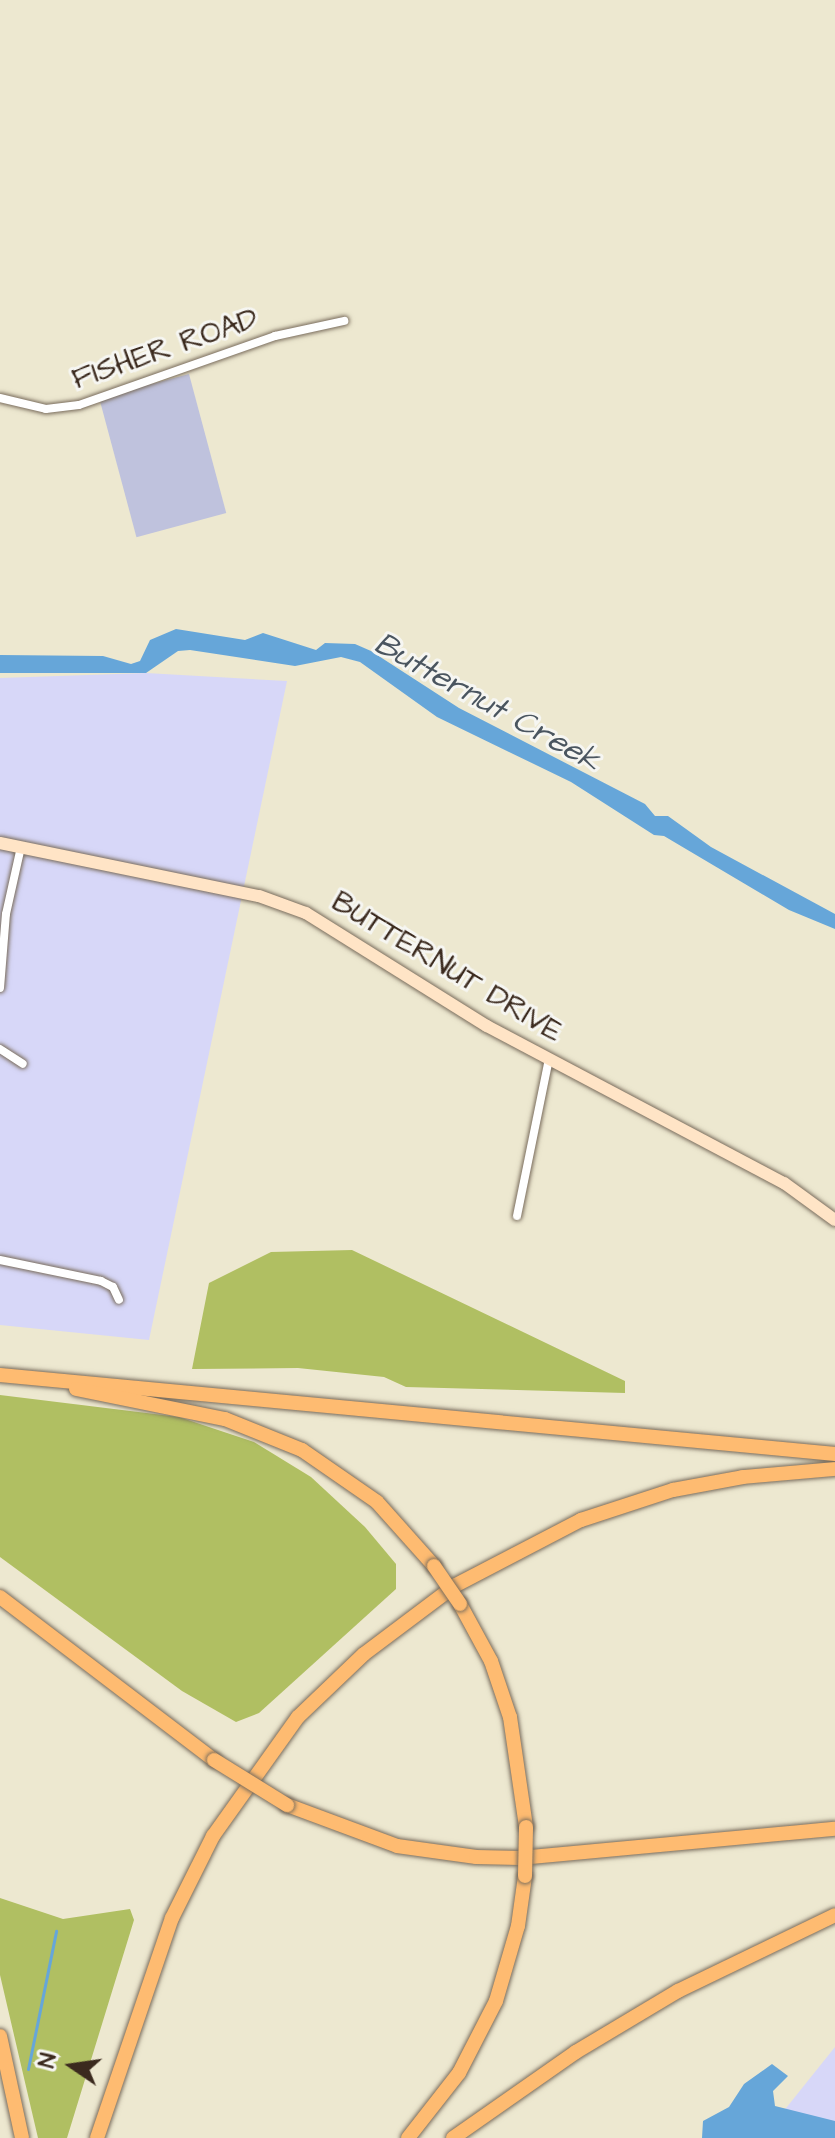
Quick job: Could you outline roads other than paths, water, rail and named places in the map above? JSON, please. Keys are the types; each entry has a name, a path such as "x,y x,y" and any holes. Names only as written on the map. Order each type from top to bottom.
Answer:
{"highway":[{"path":"0,1375 835,1454"},
{"path":"0,1375 177,1406 269,1435 302,1450 377,1502 434,1566 460,1604 491,1661 510,1717 526,1827 525,1876 518,1926 492,2011 459,2073 408,2138"},
{"path":"97,2138 172,1918 213,1836 298,1717 364,1654 456,1585 581,1520 673,1490 743,1477 835,1469"},
{"path":"0,1597 214,1760 287,1805 397,1846 476,1857 520,1858 835,1829"},
{"path":"453,2138 557,2064 664,1999 835,1915"},
{"path":"0,2036 22,2138"}],"street":[{"name":"FISHER ROAD","path":"0,398 46,409 79,405 275,336 344,321"},
{"name":"BUTTERNUT DRIVE","path":"0,843 283,903 337,928 487,1026 784,1183 835,1220"},
{"path":"0,988 6,914 21,847"},
{"path":"0,1049 23,1064"},
{"path":"517,1216 549,1059"},
{"path":"0,1260 101,1281 113,1287 119,1300"}],"water":[{"path":"176,629 245,640 263,633 316,650 325,643 355,644 371,651 459,708 645,804 655,816 668,816 711,847 835,914 835,929 789,910 664,836 654,835 571,782 437,717 360,662 341,657 295,666 190,650 178,651 146,673 0,673 0,655 103,656 131,664 140,661 150,640"},
{"path":"772,2064 788,2076 773,2091 775,2106 835,2121 835,2138 702,2138 703,2121 729,2107 744,2084"}],"waterway":[{"path":"28,2069 56,1931"}],"water label":[{"name":"Butternut Creek","path":"487,703"}]}
